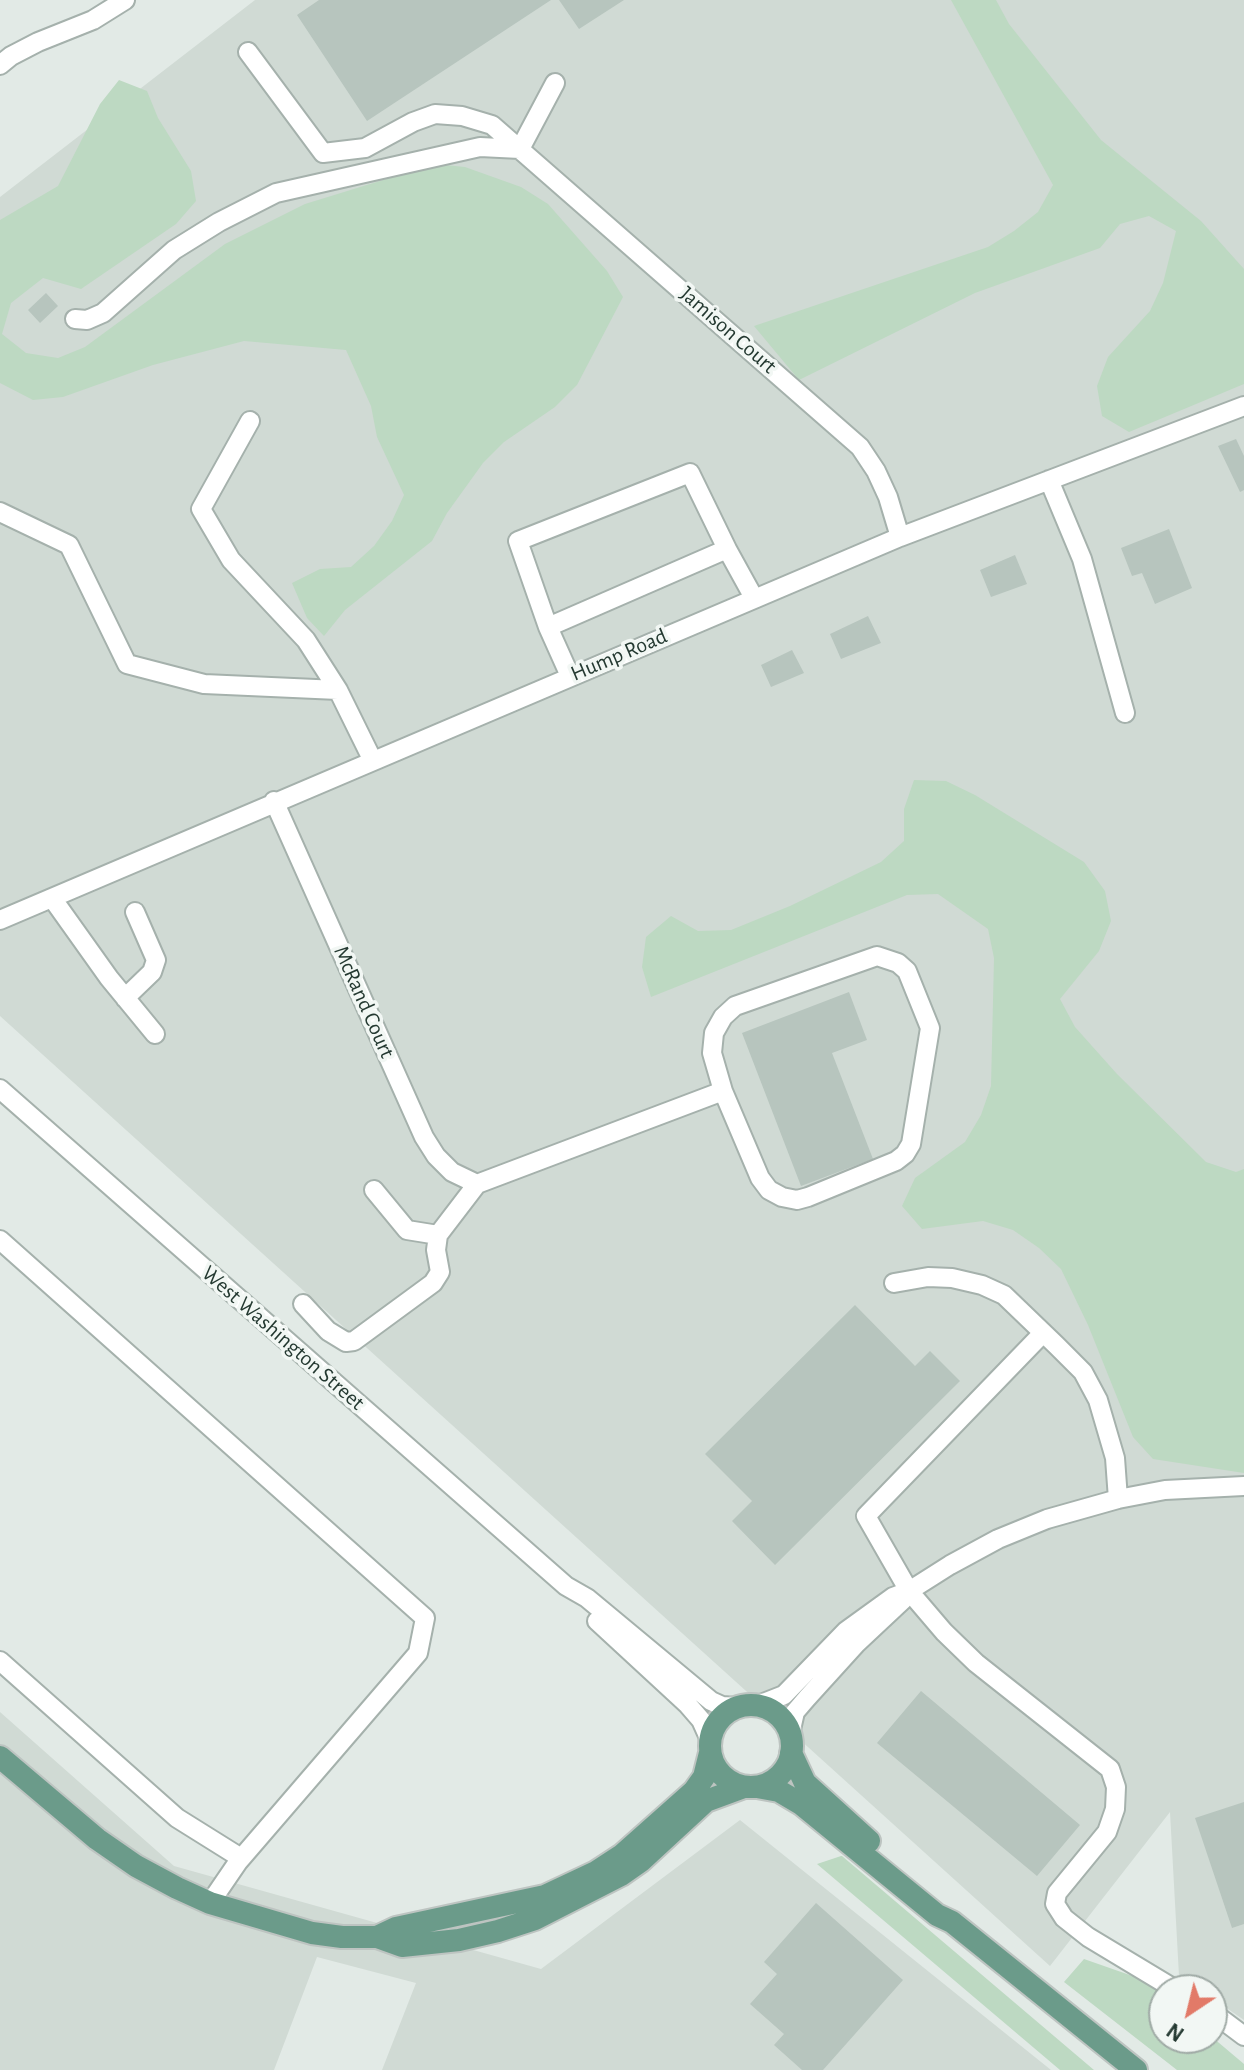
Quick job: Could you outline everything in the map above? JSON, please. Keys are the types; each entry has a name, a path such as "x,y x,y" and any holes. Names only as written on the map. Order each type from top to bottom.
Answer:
{"main road":[{"path":"377,1937 396,1928 545,1896 596,1872 622,1855 694,1791 704,1777 717,1722 726,1713 747,1706 765,1708 781,1718 805,1783 944,1908 952,1922"},
{"path":"0,1757 97,1839 136,1866 210,1903 312,1933 377,1937 402,1946 459,1940 498,1931 535,1919 621,1875 641,1861 706,1801 769,1783 780,1775 790,1743"},
{"path":"710,1746 722,1775 732,1783 779,1791 801,1804 1136,2070"}],"street":[{"path":"0,65 38,42 93,20 125,0"},
{"name":"Jamison Court","path":"248,52 323,153 365,148 413,122 435,114 462,116 492,125 860,447 876,471 900,537"},
{"path":"75,319 87,320 103,313 174,250 219,222 276,193 480,147 520,149 555,83"},
{"name":"Hump Road","path":"0,920 372,759 900,537 1244,406"},
{"path":"250,421 201,509 231,560 306,640 338,690 372,759"},
{"path":"570,676 548,627 518,541 690,473 754,598"},
{"path":"1049,480 1082,559 1125,713"},
{"path":"0,512 69,545 127,664 204,684 338,690"},
{"path":"548,627 727,549"},
{"name":"McRand Court","path":"274,801 424,1137 436,1156 452,1172 477,1184"},
{"path":"52,898 155,1034"},
{"path":"125,998 152,972 156,960 135,912"},
{"path":"877,956 889,958 907,971 930,1028 911,1144 896,1161 808,1197 797,1200 782,1197 769,1190 760,1178 723,1091 712,1053 714,1033 723,1017 735,1006 877,956"},
{"name":"West Washington Street","path":"0,1089 566,1586 587,1598 711,1701 722,1706 747,1706"},
{"path":"303,1304 328,1331 346,1342 354,1341 433,1283 440,1272 436,1250 438,1235 477,1184 723,1091"},
{"path":"374,1190 407,1230 438,1235"},
{"path":"0,1240 425,1618 418,1653 241,1858 210,1903"},
{"path":"894,1283 928,1277 952,1278 982,1285 1004,1295 1083,1372 1098,1400 1115,1458 1118,1499"},
{"path":"1043,1333 866,1516 909,1591 944,1632 976,1663 1110,1769 1116,1787 1115,1809 1107,1832 1057,1893 1055,1904 1064,1918 1088,1937 1149,1974"},
{"path":"747,1706 784,1695 846,1631 893,1597 909,1591 998,1539 1047,1519 1118,1499 1165,1490 1244,1486"},
{"name":"West Washington Street","path":"566,1586 581,1606 688,1705 701,1720 710,1746"},
{"path":"790,1743 795,1712 856,1644 900,1605 909,1591"},
{"path":"0,1661 177,1818 241,1858"}],"shaded area":[{"path":"255,0 1244,0 1244,2020 1228,2009 1228,1974 1179,1974 1170,1812 1050,1966 0,1016 0,197"},
{"path":"0,1712 174,1866 541,1969 740,1820 1051,2070 382,2070 416,1983 317,1957 274,2070 0,2070"}],"green space":[{"path":"951,0 996,0 1009,24 1101,140 1201,221 1244,269 1244,384 1129,432 1102,416 1097,386 1108,357 1150,311 1163,283 1176,231 1149,216 1120,224 1100,248 975,293 799,380 754,326 988,247 1038,212 1053,185"},
{"path":"119,80 147,91 158,118 191,171 196,201 176,224 81,289 43,278 11,303 2,334 26,353 58,358 85,347 225,244 305,204 435,164 465,167 521,187 548,204 607,271 623,297 577,385 555,407 504,442 483,463 447,513 432,541 345,610 324,636 307,618 292,583 320,569 351,567 374,546 392,521 404,495 377,437 371,406 346,350 244,341 153,365 63,397 33,400 0,383 0,220 58,186 100,104"},
{"path":"914,780 946,781 975,795 1084,862 1105,891 1111,921 1099,951 1060,999 1075,1027 1117,1074 1206,1162 1236,1172 1244,1169 1244,1473 1153,1459 1133,1437 1088,1325 1061,1269 1039,1248 1013,1230 983,1221 922,1229 902,1206 915,1178 965,1142 981,1115 991,1086 994,958 988,929 938,894 907,895 651,997 642,967 646,937 671,916 698,931 731,930 790,906 881,862 904,841 904,809"},
{"path":"842,1856 1094,2070 1060,2070 817,1864"},
{"path":"1084,1959 1144,1980 1148,1983 1148,2047 1064,1982"},
{"path":"1228,2050 1244,2064 1244,2070 1177,2070 1156,2054 1228,2054"}],"building":[{"path":"319,0 551,0 367,121 297,15"},
{"path":"559,0 624,0 579,29"},
{"path":"46,293 58,306 40,323 28,310"},
{"path":"1236,439 1244,456 1244,490 1240,492 1218,446"},
{"path":"1169,529 1192,588 1155,604 1142,573 1132,576 1121,548"},
{"path":"1015,555 1027,584 991,597 980,570"},
{"path":"868,616 881,643 841,659 830,634"},
{"path":"792,650 804,673 771,687 761,665"},
{"path":"849,992 867,1040 832,1053 873,1159 801,1186 742,1033"},
{"path":"855,1305 915,1366 930,1351 960,1381 775,1565 732,1521 752,1501 705,1454"},
{"path":"921,1691 1080,1825 1037,1876 877,1743"},
{"path":"1244,1802 1244,1924 1232,1928 1195,1818"},
{"path":"816,1903 903,1980 823,2070 802,2070 774,2045 784,2034 750,2004 777,1974 764,1962"}]}
